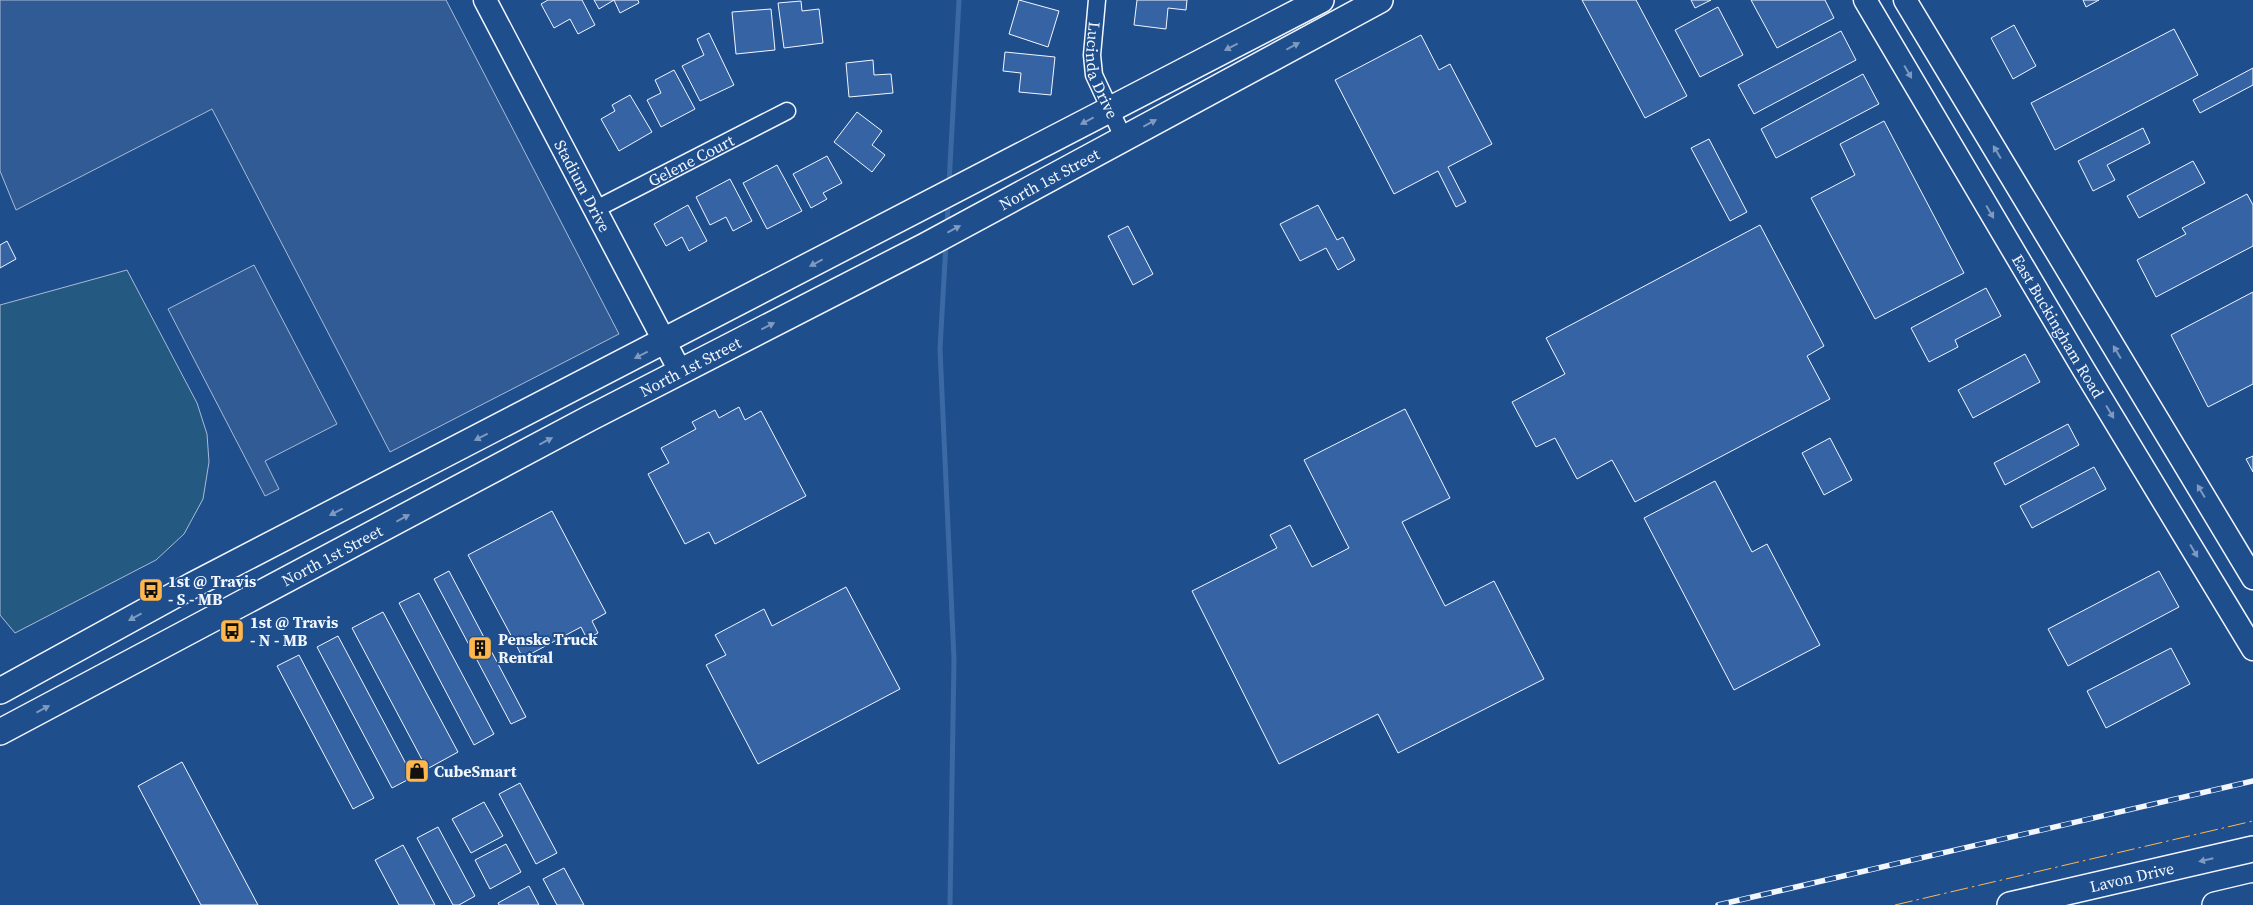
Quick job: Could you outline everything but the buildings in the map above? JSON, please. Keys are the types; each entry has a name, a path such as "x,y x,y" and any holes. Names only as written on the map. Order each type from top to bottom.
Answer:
{"main road":[{"name":"Stadium Drive","path":"486,0 594,210 680,371"},
{"name":"North 1st Street","path":"0,691 167,599 1321,0"},
{"name":"North 1st Street","path":"0,732 680,371 925,246 1123,137 1380,0"},
{"name":"East Buckingham Road","path":"1865,0 2016,256 2253,649"},
{"path":"1905,0 2253,578"},
{"path":"1892,44 1921,26"},
{"path":"808,305 808,297 814,287 921,208"},
{"path":"2016,256 2050,238"},
{"path":"167,599 185,633"},
{"name":"Lavon Drive","path":"2010,905 2253,849"},
{"path":"2214,905 2253,896"}],"street":[{"name":"Lucinda Drive","path":"1097,0 1092,56 1094,75 1123,137"},
{"name":"Gelene Court","path":"594,210 787,111"}],"shaded area":[{"path":"0,0 446,0 619,334 390,452 212,109 16,210 0,171"},
{"path":"254,265 337,424 265,461 279,489 265,496 168,309"},
{"path":"127,270 197,403 207,434 209,462 203,499 184,534 156,560 15,633 0,615 0,305"}],"waterway":[{"path":"949,184 959,0"},
{"path":"947,227 948,203"},
{"path":"946,243 940,349 954,659 950,905"}],"railway":[{"path":"1718,905 2253,781"}],"power":[{"path":"1895,905 2253,821"}],"place":[{"name":"1st @ Travis - S - MB","path":"151,590"},
{"name":"1st @ Travis - N - MB","path":"232,631"},
{"name":"Penske Truck Rentral","path":"480,648"},
{"name":"CubeSmart","path":"417,771"}]}
